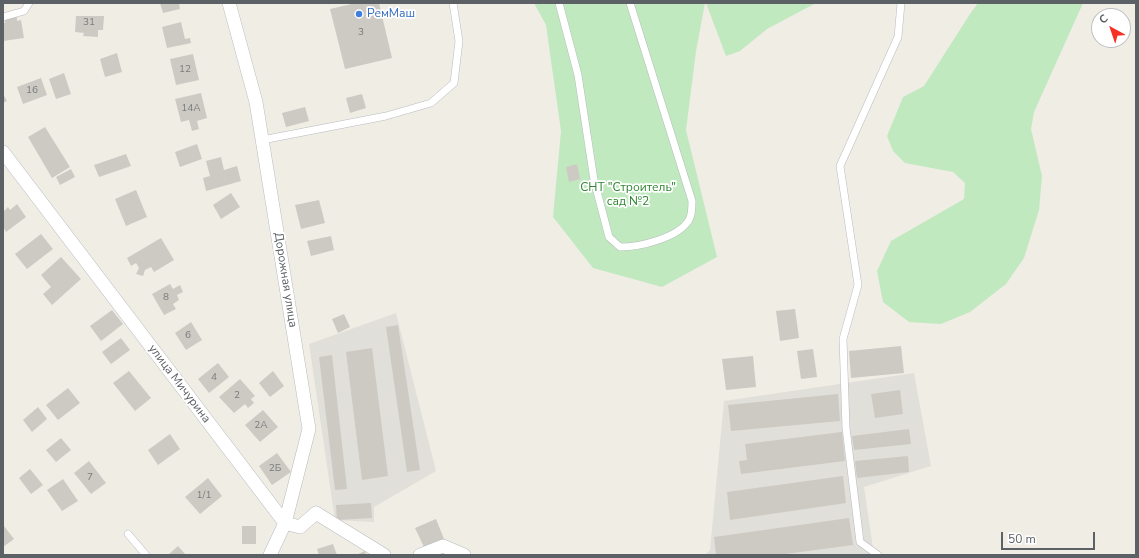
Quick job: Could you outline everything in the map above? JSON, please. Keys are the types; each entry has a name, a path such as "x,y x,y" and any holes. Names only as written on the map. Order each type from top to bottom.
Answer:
{"street":[{"name":"Дорожная улица","path":"229,3 256,102 309,429 285,523 270,555"},
{"name":"улица Мичурина","path":"3,152 285,523"},
{"path":"285,523 300,527 316,513 384,555"},
{"path":"420,555 443,546 464,555"}],"lane":[{"path":"3,17 24,10 29,3"},
{"path":"262,140 386,116 431,103 454,83 459,41 453,3"},
{"path":"559,3 578,75 594,180 609,236 620,247 635,247 676,233 690,219 692,201 630,3"},
{"path":"878,555 860,542 846,428 843,340 858,285 840,166 898,37 901,3"},
{"path":"128,534 146,555"}],"shaded area":[{"path":"396,313 436,471 374,507 374,522 335,520 309,344"},
{"path":"914,373 931,466 864,487 874,555 705,555 710,550 724,401"}],"green space":[{"name":"СНТ \"Строитель\" сад №2","path":"534,3 705,3 696,51 686,130 717,257 662,287 593,268 553,217 561,131 546,25"},
{"path":"706,3 816,3 767,29 740,51 726,56"},
{"path":"978,3 1083,3 1034,112 1031,129 1042,176 1039,210 1024,258 1006,284 970,312 941,324 909,322 883,302 877,271 891,241 964,199 965,183 953,172 905,163 893,151 887,136 903,97 924,86"}],"building":[{"path":"160,3 179,3 180,9 163,13"},
{"path":"356,3 379,3 392,58 345,69 330,9"},
{"path":"76,16 104,16 103,30 98,30 98,37 83,36 84,33 75,32"},
{"path":"17,17 17,21 21,20 24,38 3,41 3,23 5,23 5,19"},
{"path":"181,22 185,39 190,38 191,43 167,48 162,27"},
{"path":"117,53 122,72 105,77 100,59"},
{"path":"193,54 199,80 176,85 170,59"},
{"path":"64,73 71,94 56,99 49,79"},
{"path":"41,78 47,95 23,104 17,87"},
{"path":"201,93 207,118 197,121 199,129 192,131 189,120 181,122 175,99"},
{"path":"3,94 7,101 3,103"},
{"path":"362,94 366,108 350,113 346,98"},
{"path":"305,107 309,121 286,127 282,113"},
{"path":"45,127 70,167 52,178 28,137"},
{"path":"197,144 202,159 180,167 175,152"},
{"path":"126,154 131,166 99,177 94,165"},
{"path":"221,157 224,170 237,166 241,181 206,191 203,178 210,176 206,161"},
{"path":"577,164 580,179 569,182 566,167"},
{"path":"71,169 75,177 60,185 56,177"},
{"path":"136,190 147,217 126,226 115,199"},
{"path":"231,193 240,207 221,219 213,205"},
{"path":"319,200 325,223 301,229 295,205"},
{"path":"17,204 26,217 6,232 3,227 3,212 8,207 10,210"},
{"path":"41,234 53,249 27,269 15,254"},
{"path":"331,236 334,250 311,256 307,241"},
{"path":"161,238 174,260 154,272 151,267 145,270 143,276 136,274 139,268 136,263 131,266 127,258"},
{"path":"61,257 81,279 52,305 43,294 51,287 41,275"},
{"path":"170,284 173,289 180,285 183,292 177,295 179,300 173,304 176,309 164,315 152,294"},
{"path":"795,309 799,338 780,341 776,311"},
{"path":"112,310 123,324 101,341 90,326"},
{"path":"344,314 350,327 338,333 332,319"},
{"path":"191,322 202,340 186,350 175,333"},
{"path":"398,325 420,470 407,472 386,327"},
{"path":"121,338 130,350 111,364 102,352"},
{"path":"901,346 904,373 851,378 849,351"},
{"path":"372,348 388,476 362,480 346,352"},
{"path":"813,349 817,377 801,379 797,351"},
{"path":"332,355 347,489 335,490 319,357"},
{"path":"753,356 756,387 726,390 722,359"},
{"path":"218,363 229,377 209,393 198,379"},
{"path":"129,371 151,398 135,411 113,383"},
{"path":"273,371 284,386 270,397 259,383"},
{"path":"240,379 255,396 251,399 254,403 248,408 245,404 234,413 219,397"},
{"path":"68,388 80,403 58,420 46,405"},
{"path":"900,390 903,414 875,418 871,394"},
{"path":"838,394 840,421 731,431 728,405"},
{"path":"38,407 47,419 32,432 23,420"},
{"path":"263,410 278,427 260,442 245,425"},
{"path":"909,429 911,444 854,450 852,436"},
{"path":"842,432 845,461 741,474 739,461 747,460 745,444"},
{"path":"170,434 180,449 158,465 148,450"},
{"path":"61,438 71,450 56,462 46,450"},
{"path":"277,453 291,472 272,485 259,466"},
{"path":"908,456 909,472 857,478 855,461"},
{"path":"89,461 106,483 91,494 74,473"},
{"path":"30,469 43,485 31,494 19,478"},
{"path":"843,476 846,503 730,520 727,492"},
{"path":"208,478 222,496 200,514 185,497"},
{"path":"63,479 78,501 62,511 47,490"},
{"path":"371,503 372,518 337,520 336,505"},
{"path":"849,518 853,545 778,555 716,555 714,537"},
{"path":"436,519 444,539 424,547 415,528"},
{"path":"4,526 14,539 3,547 3,527"},
{"path":"242,526 256,526 256,544 242,544"},
{"path":"333,544 337,555 319,555 317,549"},
{"path":"178,546 186,555 168,555"},
{"path":"365,551 366,555 356,555"}],"place":[{"name":"РемМаш","path":"359,14"}]}
